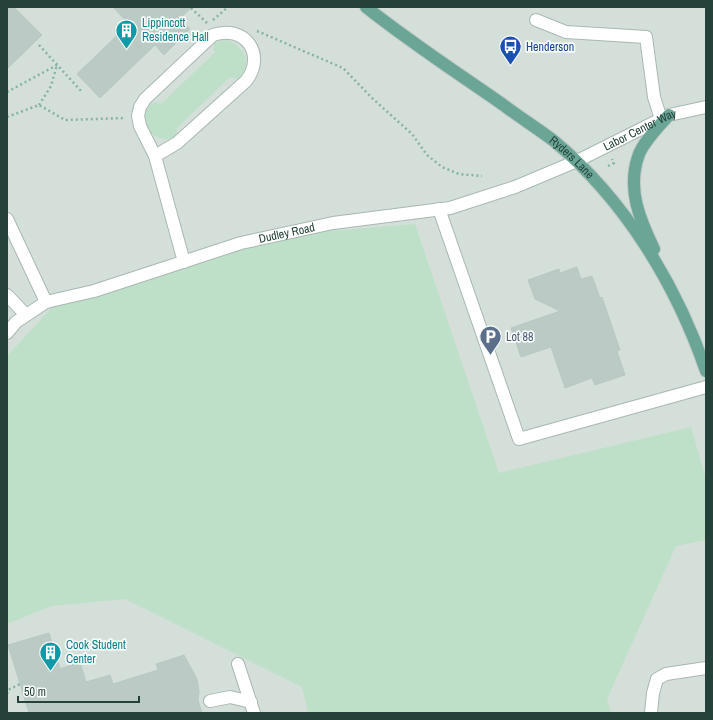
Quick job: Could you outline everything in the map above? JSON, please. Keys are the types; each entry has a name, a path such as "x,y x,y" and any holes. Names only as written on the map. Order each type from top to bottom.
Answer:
{"main road":[{"name":"Ryders Lane","path":"366,7 400,34 553,141 577,162 620,210 670,285 693,334 706,371"},
{"path":"665,117 638,156 633,183 635,203 644,228 670,285"}],"street":[{"path":"536,20 566,32 646,37 654,97 665,117"},
{"path":"156,156 177,143 246,80 252,72 255,58 247,40 241,36 227,32 212,35 145,99 140,107 139,121 146,139 156,156 184,262"},
{"name":"Labor Center Way","path":"577,162 665,117 706,107"},
{"name":"Dudley Road","path":"7,333 16,322 46,302 94,292 241,242 333,223 450,208 515,186 577,162"},
{"path":"439,209 518,439 706,387"},
{"path":"7,219 46,302"},
{"path":"7,295 26,315"},
{"path":"238,664 252,708"},
{"path":"651,713 652,693 657,680 666,674 706,668"},
{"path":"210,701 230,697 252,708"}],"path":[{"path":"191,8 208,25 228,7"},
{"path":"255,30 343,68 373,99 412,134 427,155 442,166 459,174 482,176"},
{"path":"39,46 82,92"},
{"path":"7,92 57,65"},
{"path":"7,117 39,105 51,86 57,65"},
{"path":"39,105 65,120 125,118"},
{"path":"608,166 614,163 612,158"},
{"path":"7,694 8,690 20,684"}],"shaded area":[{"path":"7,7 706,7 706,713 7,713"}],"green space":[{"path":"226,40 236,44 243,51 246,66 242,75 235,79 230,77 177,128 175,138 166,139 158,137 152,133 147,128 145,121 145,114 148,107 155,102 162,103 215,52 213,49 215,42"},
{"path":"415,224 499,473 691,427 706,479 706,540 676,546 607,699 611,713 308,713 302,687 125,599 52,606 7,624 7,356 58,301 243,238"}],"building":[{"path":"7,7 14,7 42,35 7,69"},
{"name":"Lippincott Residence Hall","path":"113,7 192,7 180,18 190,29 164,55 155,45 100,98 77,74 129,24"},
{"path":"577,267 581,279 592,276 600,298 602,297 620,350 617,351 625,375 595,385 592,378 565,388 551,347 521,357 511,328 560,311 535,299 528,280 559,269 560,273"},
{"name":"Cook Student Center","path":"49,633 60,669 80,662 86,682 110,675 113,684 158,670 156,664 184,655 197,679 199,692 198,700 202,713 29,713 8,645"}],"place":[{"name":"Lippincott Residence Hall","path":"126,50"},
{"name":"Henderson","path":"511,66"},
{"name":"Lot 88","path":"490,356"},
{"name":"Cook Student Center","path":"50,672"}]}
